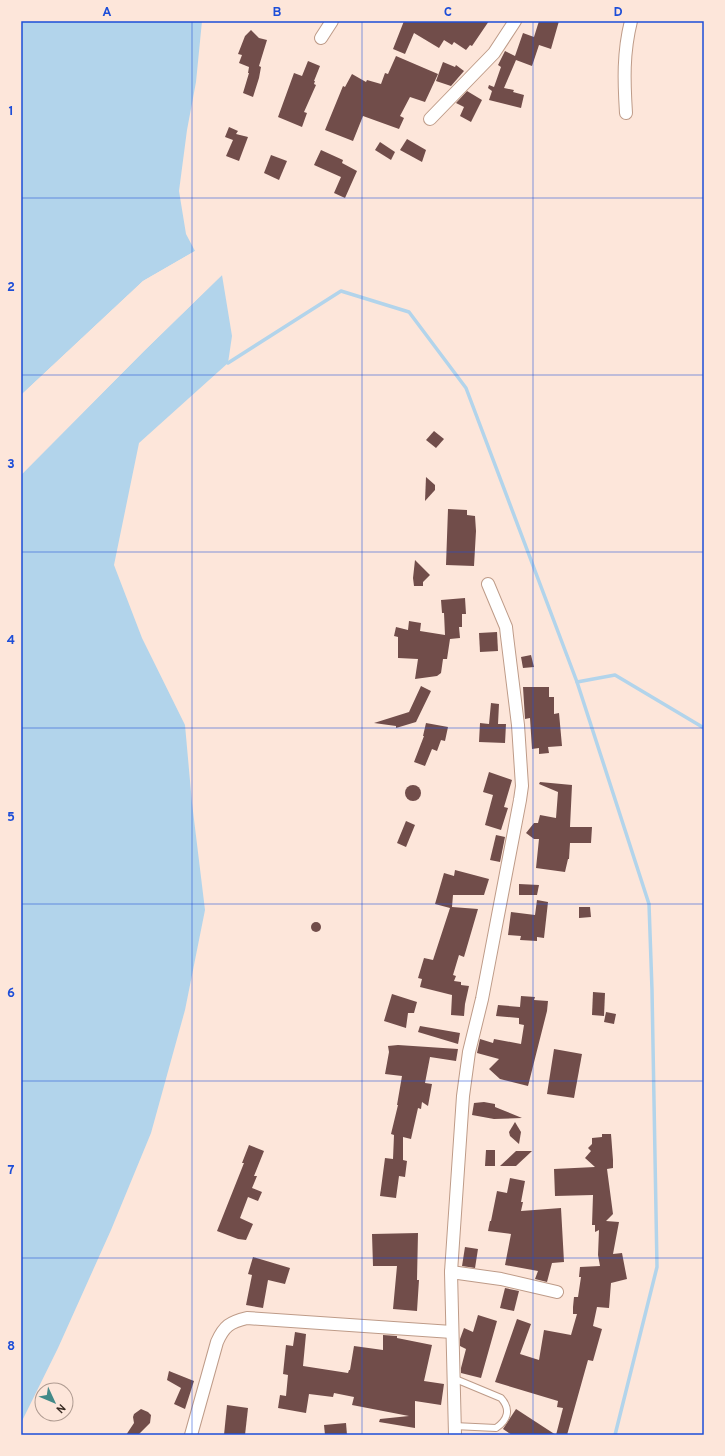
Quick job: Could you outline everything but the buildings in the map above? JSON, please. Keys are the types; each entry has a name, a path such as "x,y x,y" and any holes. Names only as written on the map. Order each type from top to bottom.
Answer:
{"street":[{"path":"321,38 332,21"},
{"path":"430,119 494,53 515,21"},
{"path":"626,113 624,72 626,40 631,21"},
{"path":"455,1430 451,1272 462,1096 469,1052 482,999 522,786 518,725 508,636 488,584"},
{"path":"451,1272 501,1279 556,1292"},
{"path":"191,1435 217,1342 222,1331 229,1324 237,1320 248,1318 452,1332"}],"lane":[{"path":"453,1378 501,1398 505,1402 508,1409 506,1418 496,1428 455,1430"}],"water":[{"path":"21,21 202,21 196,82 187,130 179,191 186,234 195,251 143,281 21,395"},
{"path":"222,275 232,336 228,363 139,443 114,565 142,638 185,725 192,803 205,910 185,1010 151,1133 111,1230 58,1348 41,1382 34,1382 34,1397 21,1423 21,475"}],"pier":[{"path":"195,251 197,252 144,282 21,397 21,395 143,281"},
{"path":"220,274 222,275 21,475 21,472 142,349"}],"waterway":[{"path":"228,363 341,291 409,312 466,388 577,682 649,904 657,1267 615,1435"},
{"path":"577,682 615,675 704,728"}]}
